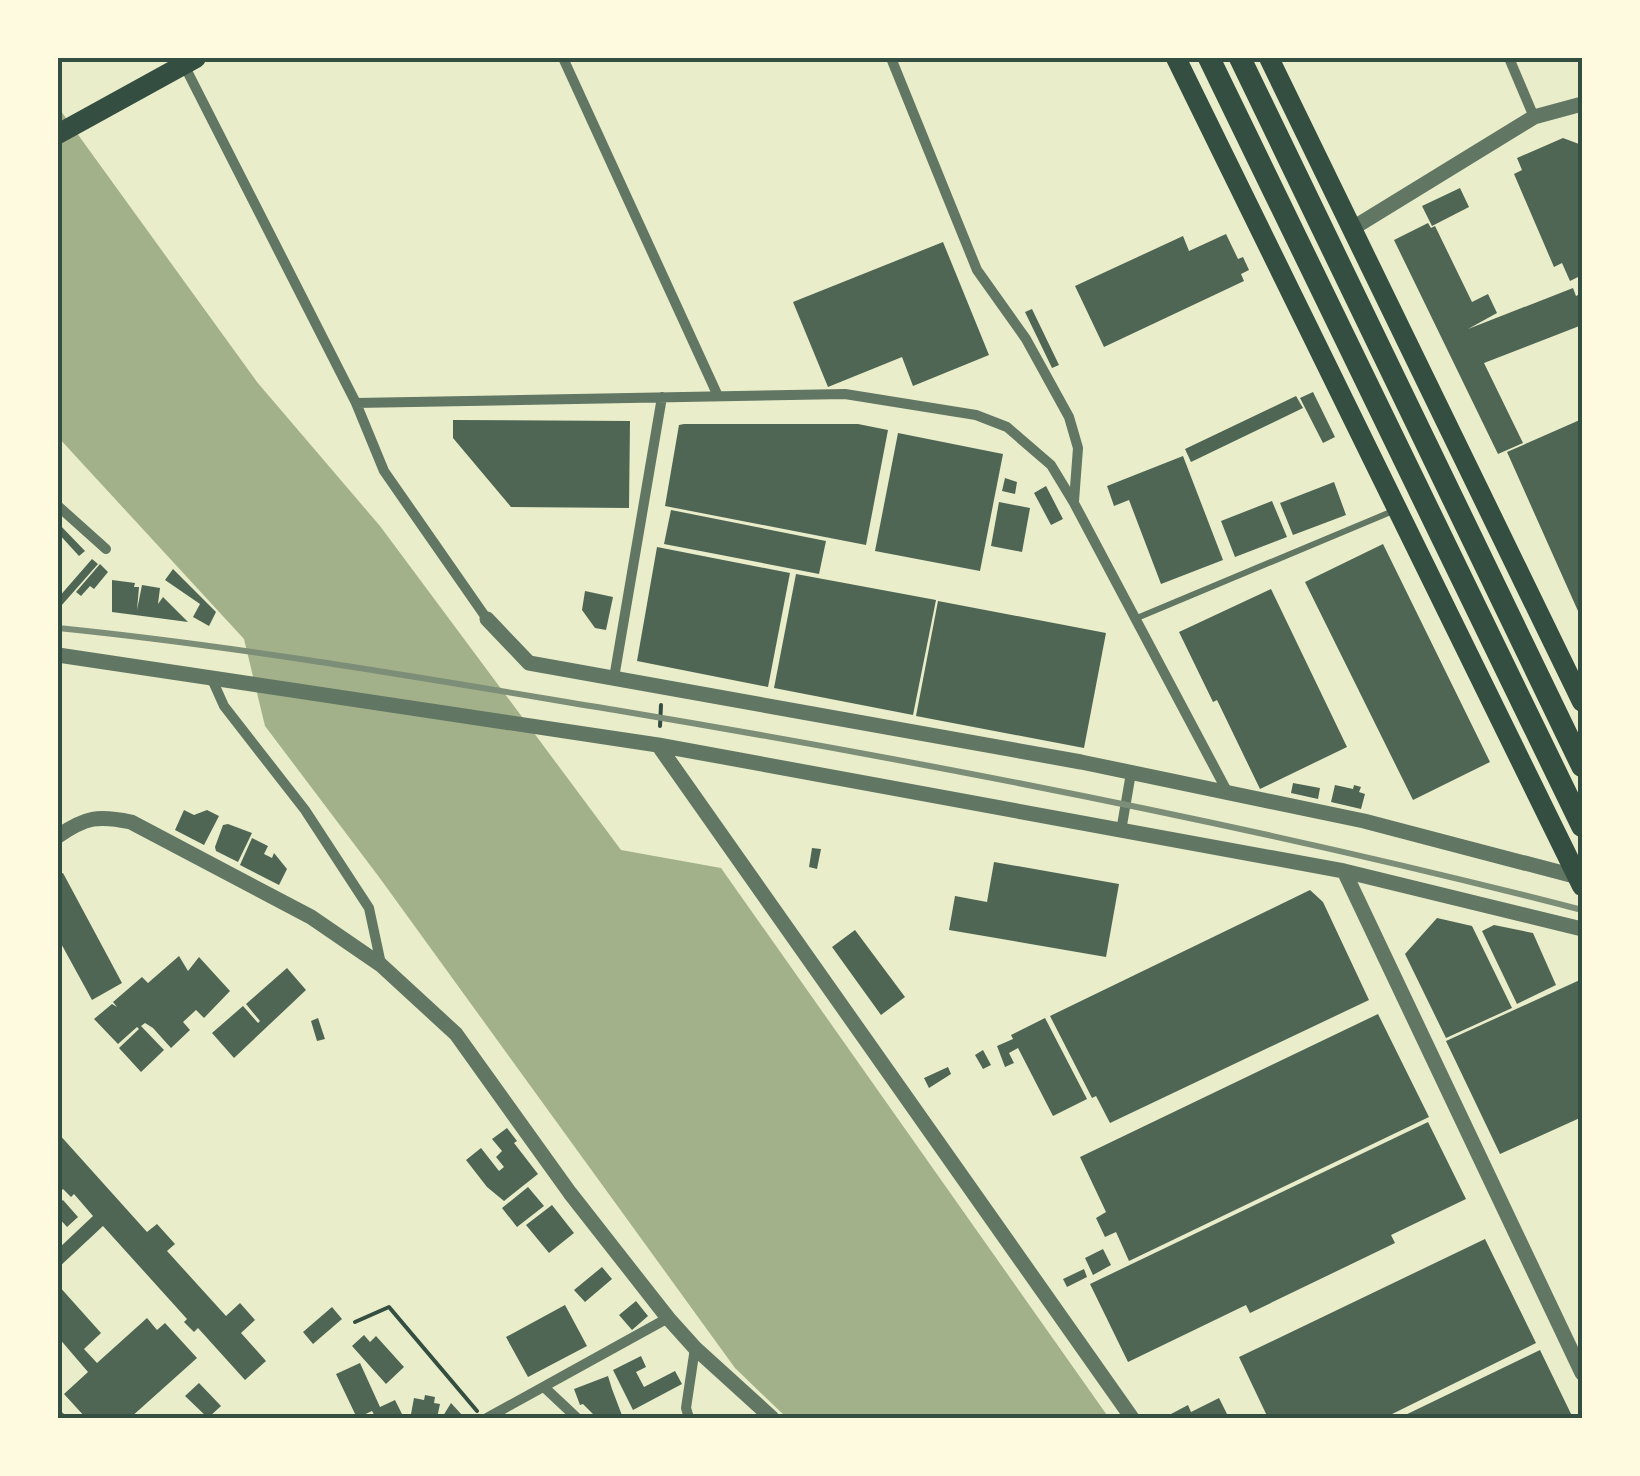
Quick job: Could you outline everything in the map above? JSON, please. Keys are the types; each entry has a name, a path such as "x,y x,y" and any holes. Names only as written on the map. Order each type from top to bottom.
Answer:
{"highway":[{"path":"1209,58 1582,826"},
{"path":"1240,58 1582,766"}],"main road":[{"path":"1176,58 1580,882"},
{"path":"1269,58 1582,702"},
{"path":"58,134 187,60"}],"street":[{"path":"563,58 718,396"},
{"path":"891,58 977,270 1026,339 1069,417 1078,448 1074,503"},
{"path":"1509,58 1534,117"},
{"path":"187,60 356,403 384,471 487,618 529,663 1131,773 1364,821 1580,882"},
{"path":"1353,228 1534,117 1582,104"},
{"path":"356,403 845,394 976,415 1006,427 1051,465 1137,618 1228,793"},
{"path":"614,678 662,397"},
{"path":"58,506 106,548"},
{"path":"58,655 658,745 1344,872 1582,929"},
{"path":"211,677 224,706 305,810 370,908 381,965"},
{"path":"658,745 1132,1418"},
{"path":"1121,830 1131,773"},
{"path":"58,836 81,820 106,817 131,822 311,916 381,965 456,1034 570,1193 668,1318 772,1418"},
{"path":"1344,872 1582,1373"},
{"path":"485,1418 668,1318"},
{"path":"689,1418 686,1408 695,1348"},
{"path":"544,1387 577,1418"}],"lane":[{"path":"1137,618 1399,508"}],"path":[{"path":"658,745 663,687"},
{"path":"355,1322 388,1307 485,1418"}],"shaded area":[{"path":"58,107 257,382 380,526 621,850 721,868 1109,1418 787,1418 735,1368 265,726 244,639 58,437"}],"building":[{"path":"1563,138 1579,144 1582,152 1582,275 1570,281 1562,263 1554,267 1514,174 1522,170 1517,158"},
{"path":"1460,188 1469,207 1432,226 1422,206"},
{"path":"1428,223 1431,228 1435,226 1472,302 1488,294 1497,313 1468,329 1573,288 1576,296 1582,293 1582,325 1484,363 1523,443 1498,454 1394,240"},
{"path":"1226,234 1238,259 1243,257 1249,270 1241,274 1244,281 1104,347 1075,286 1183,236 1189,251"},
{"path":"943,242 989,355 913,386 902,357 828,387 793,302"},
{"path":"1032,309 1059,365 1052,368 1025,312"},
{"path":"1313,392 1335,437 1323,443 1300,398"},
{"path":"1296,396 1303,408 1191,462 1185,449"},
{"path":"1582,419 1582,620 1507,452"},
{"path":"453,420 630,421 629,508 511,507 453,438"},
{"path":"858,424 888,430 866,545 665,506 679,425"},
{"path":"898,433 1003,454 980,571 875,551"},
{"path":"1183,456 1223,560 1161,584 1129,500 1114,506 1107,486"},
{"path":"1005,478 1017,482 1015,494 1002,491"},
{"path":"1334,482 1346,515 1293,535 1280,503"},
{"path":"1046,486 1063,519 1051,525 1034,493"},
{"path":"1272,501 1287,537 1235,557 1221,521"},
{"path":"999,502 1030,508 1022,552 991,546"},
{"path":"671,510 826,541 819,574 664,544"},
{"path":"58,523 85,551 79,556 58,533"},
{"path":"1383,544 1490,762 1413,800 1305,582"},
{"path":"657,547 790,573 768,687 637,661"},
{"path":"92,559 98,564 61,606 58,598"},
{"path":"100,564 108,572 94,589 90,586 81,596 76,592"},
{"path":"173,569 216,612 209,626 193,617 200,604 165,580"},
{"path":"796,574 936,600 913,715 774,688"},
{"path":"112,580 139,587 137,610 142,585 160,588 158,604 163,597 188,622 112,612"},
{"path":"1271,589 1347,747 1260,789 1179,632"},
{"path":"585,591 613,597 606,630 595,628 582,610"},
{"path":"938,601 1106,633 1084,748 916,716"},
{"path":"1293,783 1320,788 1318,799 1291,793"},
{"path":"1335,785 1361,787 1359,792 1365,794 1361,809 1331,802"},
{"path":"184,810 194,815 207,810 219,816 204,845 175,830"},
{"path":"223,825 252,833 238,862 216,851"},
{"path":"252,838 268,846 264,854 272,858 274,853 287,869 279,885 240,865"},
{"path":"812,848 821,849 817,869 809,867"},
{"path":"994,862 1119,884 1106,957 949,930 955,896 987,902"},
{"path":"63,873 122,983 92,1000 58,938 58,875"},
{"path":"1310,890 1323,902 1369,1000 1110,1123 1096,1096 1092,1098 1050,1016"},
{"path":"1437,918 1472,926 1512,1008 1446,1038 1405,954"},
{"path":"1494,925 1533,933 1556,985 1517,1004 1482,931"},
{"path":"855,930 905,997 881,1015 832,947"},
{"path":"179,956 188,971 199,957 230,991 204,1018 196,1010 183,1022 190,1030 171,1048 153,1028 145,1023 141,1026 164,1050 141,1072 119,1048 139,1029 118,1044 94,1019 112,1004 117,1007 113,1002 142,977 148,983"},
{"path":"287,968 306,990 234,1058 212,1033 243,1006 258,1023 246,1004"},
{"path":"1582,979 1582,1117 1500,1154 1446,1041"},
{"path":"1378,1014 1429,1117 1129,1261 1116,1232 1105,1237 1096,1218 1106,1212 1080,1157"},
{"path":"318,1018 325,1039 317,1041 311,1021"},
{"path":"1045,1018 1087,1099 1053,1116 1018,1048 1009,1053 1014,1063 1005,1067 997,1046"},
{"path":"983,1050 991,1065 983,1069 975,1055"},
{"path":"948,1067 951,1074 929,1088 924,1078"},
{"path":"1428,1122 1466,1199 1391,1235 1395,1243 1250,1313 1246,1305 1128,1362 1090,1284"},
{"path":"507,1128 538,1174 504,1201 466,1160 481,1148 499,1171 504,1167 496,1157 502,1151 492,1139"},
{"path":"58,1133 147,1232 157,1224 175,1244 167,1251 226,1316 240,1303 255,1320 241,1333 266,1361 245,1380 198,1328 194,1332 184,1322 187,1319 103,1226 58,1268 58,1249 93,1216 74,1194 71,1197 63,1189 58,1194"},
{"path":"528,1187 544,1206 517,1227 502,1208"},
{"path":"63,1200 78,1217 67,1227 58,1217 58,1204"},
{"path":"552,1205 574,1233 549,1253 526,1225"},
{"path":"1485,1239 1536,1343 1384,1418 1268,1418 1239,1357"},
{"path":"1103,1249 1111,1265 1093,1275 1085,1258"},
{"path":"602,1267 612,1279 585,1302 574,1290"},
{"path":"1084,1269 1087,1277 1067,1287 1063,1279"},
{"path":"58,1285 101,1333 84,1349 97,1363 147,1318 157,1330 165,1323 197,1358 130,1418 86,1418 64,1394 88,1372 58,1337"},
{"path":"636,1301 648,1316 632,1330 619,1315"},
{"path":"565,1305 587,1346 528,1377 506,1337"},
{"path":"332,1307 342,1319 313,1344 303,1332"},
{"path":"364,1335 370,1342 376,1336 404,1367 386,1384 352,1346"},
{"path":"1540,1350 1573,1418 1399,1418"},
{"path":"641,1356 646,1367 636,1372 644,1387 675,1371 682,1384 633,1410 613,1370"},
{"path":"360,1363 380,1407 395,1400 402,1414 376,1418 372,1411 357,1418 336,1374"},
{"path":"608,1376 623,1418 597,1418 580,1405 574,1389"},
{"path":"199,1383 221,1406 208,1418 185,1396"},
{"path":"425,1395 435,1397 434,1403 440,1404 437,1418 411,1414 414,1398 424,1400"},
{"path":"1219,1398 1229,1418 1173,1418 1171,1414 1188,1405 1191,1412"},
{"path":"451,1403 462,1415 458,1418 443,1416"}],"railway":[{"path":"58,628 340,665 863,753 1224,825 1582,910"}]}
